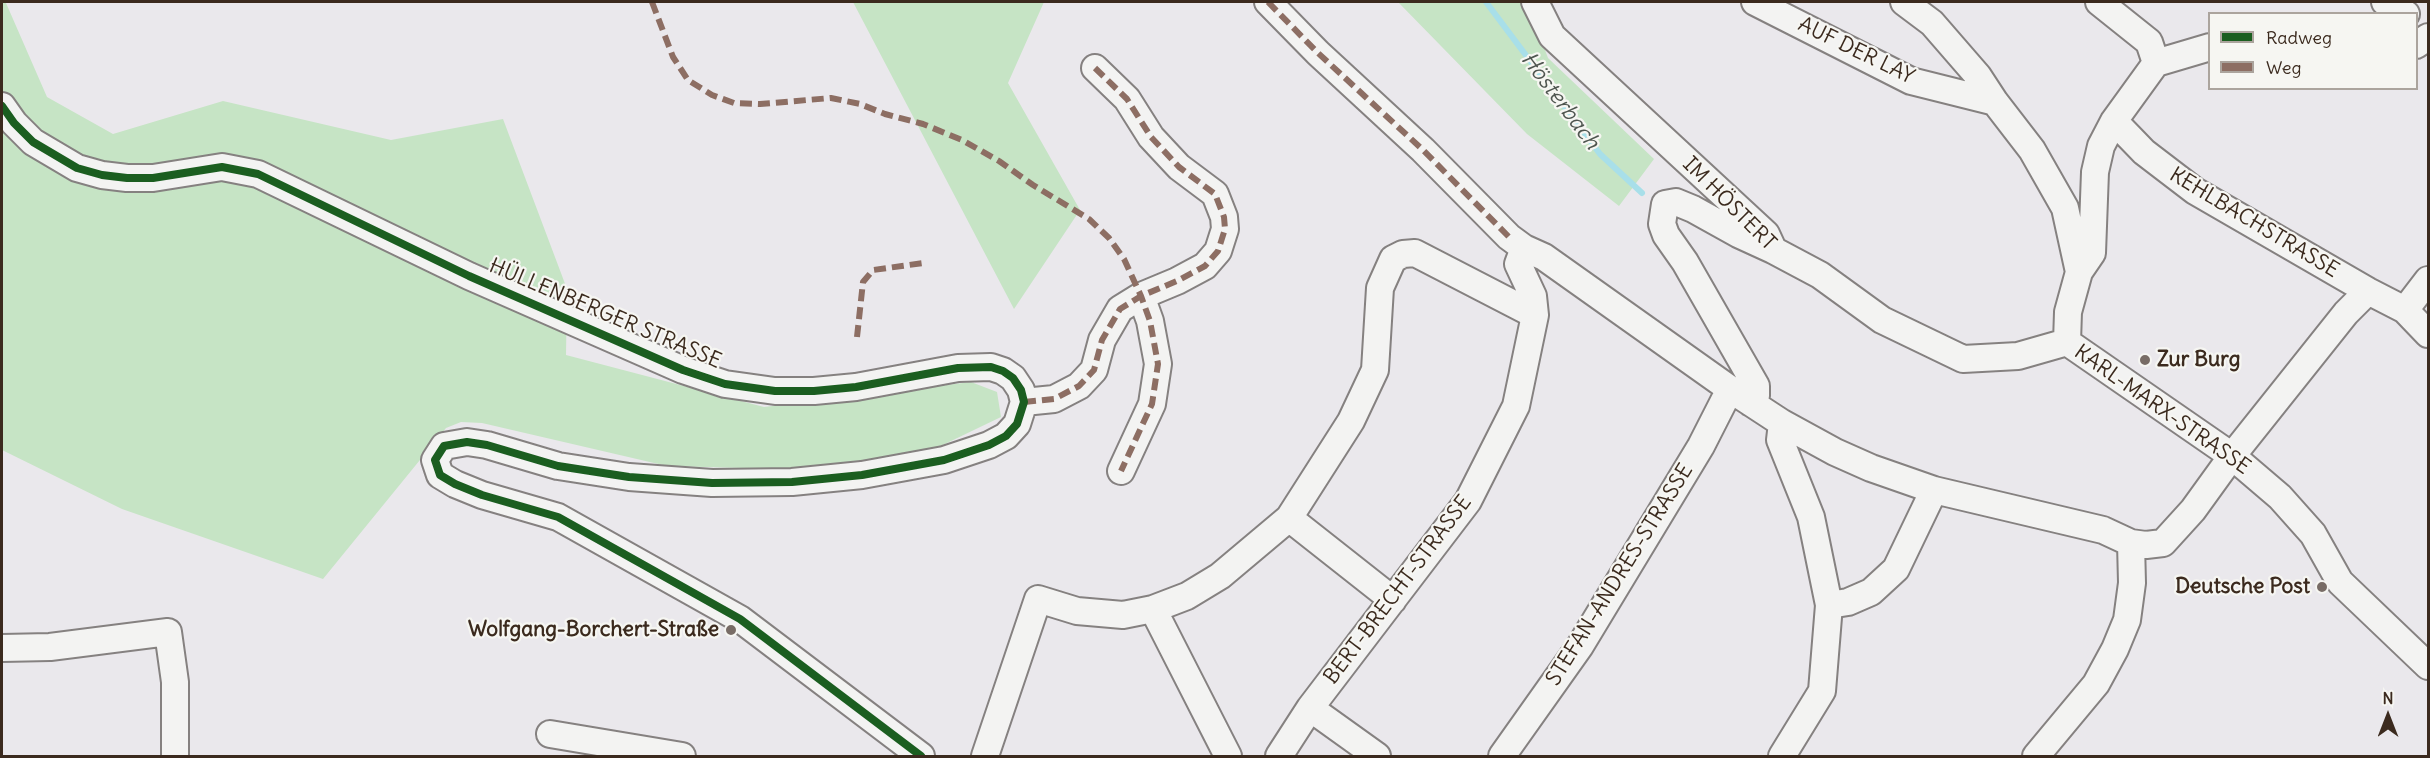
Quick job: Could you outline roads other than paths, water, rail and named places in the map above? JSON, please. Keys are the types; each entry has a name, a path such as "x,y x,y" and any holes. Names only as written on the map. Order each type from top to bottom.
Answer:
{"street":[{"path":"1268,2 1318,53 1423,150 1509,237 1524,248 1544,257 1751,404 1782,423 1871,468 1934,490 2103,531 2131,543 2146,545 2163,543 2193,510 2232,456 2346,313 2368,291"},
{"name":"IM HÖSTERT","path":"1535,2 1552,36 1766,234 1773,250 1820,275 1882,320 1963,360 2018,356 2067,342"},
{"name":"AUF DER LAY","path":"1755,2 1911,81 1995,102"},
{"name":"KARL-MARX-STRASSE","path":"1904,2 1932,24 1978,76 2032,150 2065,208 2079,272 2068,312 2067,342 2232,456 2280,497 2313,534 2340,582 2428,666"},
{"path":"2099,2 2149,42 2156,63"},
{"path":"2385,2 2402,12"},
{"path":"2079,272 2092,253 2095,172 2101,146 2114,121 2156,63 2208,48"},
{"path":"921,756 740,619 558,517 482,495 455,484 440,475 435,460 444,446 466,442 595,473 712,483 803,481 862,475 944,460 989,445 1006,436 1017,424 1024,402 1054,399 1079,386 1094,370 1102,340 1120,309 1141,296 1205,266 1218,251 1225,229 1224,217 1215,194 1179,167 1151,137 1127,99 1095,68"},
{"name":"HÜLLENBERGER STRASSE","path":"2,106 14,123 33,142 77,168 102,175 127,178 153,178 222,167 258,174 469,276 683,370 725,384 775,391 814,391 856,387 958,368 991,367 1003,370 1013,378 1021,390 1024,402"},
{"name":"KEHLBACHSTRASSE","path":"2114,121 2144,152 2195,192 2405,310 2428,334"},
{"path":"1751,404 1756,396 1756,386 1685,262 1666,235 1662,224 1665,204 1676,202 1693,209 1773,250"},
{"name":"BERT-BRECHT-STRASSE","path":"1279,756 1310,708 1468,501 1505,427 1515,406 1535,315 1533,296 1518,264 1524,248"},
{"path":"985,756 1038,599 1077,611 1123,615 1153,609 1187,596 1220,576 1289,518 1351,421 1375,370 1380,288 1393,259 1403,254 1415,253 1535,315"},
{"path":"2405,310 2428,280"},
{"path":"1121,471 1152,404 1158,364 1150,321 1141,296"},
{"name":"STEFAN-ANDRES-STRASSE","path":"1502,756 1580,646 1701,446 1730,389"},
{"path":"1782,423 1780,440 1811,517 1829,605 1822,692 1782,756"},
{"path":"1829,605 1848,602 1871,592 1896,569 1934,490"},
{"path":"1289,518 1393,600"},
{"path":"2036,756 2096,684 2115,649 2127,620 2132,583 2131,543"},
{"path":"1153,609 1228,756"},
{"path":"2,648 50,647 168,632 176,682 175,756"},
{"path":"1310,708 1377,756"},
{"path":"550,734 681,756"}],"waterway":[{"name":"Hösterbach","path":"1486,2 1600,154 1642,193"}],"place":[{"name":"Zur Burg","path":"2145,360"},
{"name":"Deutsche Post","path":"2322,587"},
{"name":"Wolfgang-Borchert-Straße","path":"731,630"}]}
